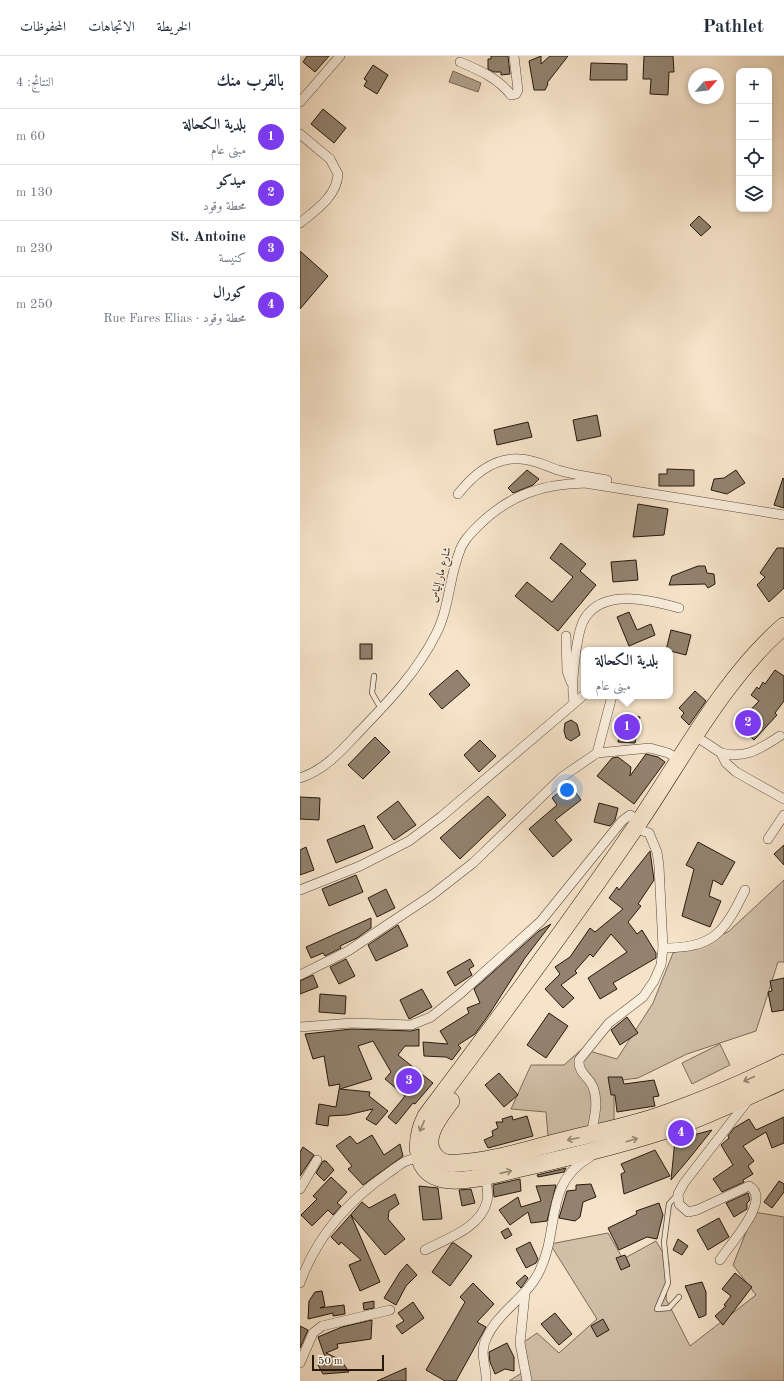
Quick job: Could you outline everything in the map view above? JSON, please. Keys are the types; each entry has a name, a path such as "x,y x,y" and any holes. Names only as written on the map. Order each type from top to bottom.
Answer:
{"highway":[{"path":"784,626 758,652 742,672 678,759 641,826 594,896 460,1087 434,1127 430,1147 436,1158 447,1163 457,1164 594,1142 678,1126 784,1080"},
{"path":"784,636 775,643 755,667 641,826 426,1116 419,1133 420,1158 423,1167 439,1178 458,1179 486,1176 594,1142 700,1101 784,1063"}],"street":[{"path":"300,102 340,56"},
{"path":"460,62 484,72 502,84 511,95 516,94 518,90 514,56"},
{"path":"300,134 330,159 338,174 336,187 328,198 300,223"},
{"path":"458,494 468,481 484,469 507,460 515,459 527,460 560,471 611,481 617,487"},
{"name":"شارع مار إلياس","path":"300,778 315,771 333,759 396,692 428,649 442,619 459,551 463,542 485,519 520,496 554,485 585,483 784,515"},
{"path":"574,702 572,684 581,627 584,619 595,608 603,603 631,599 662,603 679,608"},
{"path":"566,636 567,675 572,684"},
{"path":"300,890 360,866 409,841 442,816 581,697"},
{"path":"597,753 611,699"},
{"path":"703,741 721,753 738,756 750,753 780,736"},
{"path":"300,975 348,951 438,891 483,854 562,777 597,753 650,748 668,753 678,759"},
{"path":"721,753 726,763 736,772 784,799"},
{"path":"300,1027 346,1023 411,1025 431,1017 467,988 541,921 622,820 630,815 649,833 657,852 663,948 661,964 647,992 638,1002 609,1023 579,1060 581,1072 590,1082 594,1093 596,1114 594,1154 577,1166 567,1176 556,1197 546,1257 537,1276 524,1293 507,1308 492,1327 485,1340 482,1350 486,1381"},
{"path":"768,839 784,815"},
{"path":"663,948 694,946 714,937 728,923 745,890"},
{"path":"720,1260 753,1212 757,1202 753,1189 749,1186 697,1210 688,1212 679,1204 678,1194 684,1183 752,1095"},
{"path":"300,1283 317,1245 351,1203 378,1180 408,1159 420,1158"},
{"path":"300,1189 317,1160"},
{"path":"425,1250 466,1228 477,1219 487,1200 486,1176"},
{"path":"524,1293 520,1343 527,1381"},
{"path":"300,1363 313,1333 322,1326 390,1310"}],"lane":[{"path":"374,676 372,693 379,705 384,706"},
{"path":"678,1194 669,1204 664,1242 668,1284 658,1309 669,1308 679,1297"}],"shaded area":[{"path":"453,71 481,83 478,92 449,82"},
{"path":"784,880 784,962 778,962 756,1031 687,1054 638,1078 614,1081 614,1129 549,1147 546,1112 511,1109 531,1065 564,1065 582,1049 617,1059 653,1003 673,953 728,932"},
{"path":"720,1044 730,1065 692,1084 682,1063"},
{"path":"754,1212 784,1217 784,1381 509,1381 528,1369 524,1342 537,1333 559,1353 597,1319 550,1244 608,1233 623,1259 656,1241 669,1263 666,1299 690,1346 756,1295 733,1265"}],"building":[{"path":"307,56 329,56 315,72 303,62"},
{"path":"491,56 508,56 510,74 501,75 501,72 494,72 488,69 488,59 491,59"},
{"path":"541,56 541,64 550,56 568,56 547,83 548,84 545,90 534,90 529,61"},
{"path":"644,56 673,56 674,72 669,72 668,95 650,94 651,79 643,79"},
{"path":"591,63 627,64 627,80 590,80"},
{"path":"373,65 388,75 377,94 364,86 367,81 364,79"},
{"path":"323,109 346,128 334,143 311,124"},
{"path":"699,216 711,227 701,236 690,225"},
{"path":"300,251 328,276 300,309"},
{"path":"597,415 601,436 577,441 573,420"},
{"path":"528,422 532,437 497,445 494,430"},
{"path":"667,469 694,470 694,486 659,486 659,474 667,474"},
{"path":"527,470 539,479 533,485 513,493 508,488"},
{"path":"736,470 745,483 727,494 711,490 714,479 724,478"},
{"path":"783,478 784,479 784,508 774,505"},
{"path":"638,504 668,509 664,535 633,537"},
{"path":"561,543 586,564 580,571 596,585 558,631 515,596 527,582 552,602 573,577 550,558"},
{"path":"777,548 784,548 784,588 769,602 757,585 765,577 760,573"},
{"path":"636,560 638,580 613,582 611,562"},
{"path":"698,566 705,566 707,573 714,574 715,584 708,588 705,584 669,585 672,576"},
{"path":"629,612 637,630 651,624 655,635 629,646 617,617"},
{"path":"671,630 691,635 686,655 673,652 673,647 667,647"},
{"path":"360,644 372,644 372,659 360,659"},
{"path":"457,670 470,685 442,709 429,694"},
{"path":"775,670 784,676 784,701 775,713 777,715 754,740 737,724 759,701 751,695 757,687 759,689 763,682 765,684"},
{"path":"695,691 706,701 689,725 681,717 684,713 679,708"},
{"path":"623,714 640,717 635,743 618,742"},
{"path":"571,720 577,724 580,735 571,741 566,738 564,731 565,723"},
{"path":"375,737 390,752 363,779 348,765"},
{"path":"480,740 496,756 479,772 464,755"},
{"path":"646,754 658,757 665,762 634,804 597,776 612,758 618,757 631,767 630,776"},
{"path":"570,784 581,800 555,820 572,840 553,857 529,829 557,805 552,798"},
{"path":"488,796 506,815 460,859 440,838"},
{"path":"300,797 320,798 319,820 300,819"},
{"path":"398,801 416,825 394,840 377,817"},
{"path":"599,803 618,808 615,820 610,826 594,822"},
{"path":"364,825 373,848 336,863 327,840"},
{"path":"698,842 735,862 722,885 713,880 709,896 721,901 710,927 682,916 694,869 686,865"},
{"path":"784,845 784,865 774,854"},
{"path":"306,847 314,870 300,875 300,850"},
{"path":"650,851 654,880 638,904 641,906 628,922 637,934 642,930 656,953 656,958 613,983 617,989 600,999 588,978 627,952 611,934 593,957 590,954 575,971 577,973 561,985 574,998 563,1008 545,989 560,974 555,967 570,957 590,928 595,932 623,909 609,898 617,887 619,890"},
{"path":"356,875 363,892 329,906 322,889"},
{"path":"386,889 395,908 377,917 368,898"},
{"path":"371,918 371,928 357,938 340,946 341,948 325,956 323,953 311,958 306,947"},
{"path":"551,924 525,958 475,1034 458,1045 461,1048 452,1060 446,1057 424,1056 423,1042 448,1044 440,1031 469,1013 467,1008 480,1003 474,989 539,931"},
{"path":"398,925 408,946 376,961 368,945"},
{"path":"346,959 355,976 339,984 330,967"},
{"path":"470,959 474,966 469,969 472,975 455,986 447,972"},
{"path":"313,975 318,987 300,994 300,981"},
{"path":"784,978 784,1010 772,1012 768,992 772,991 770,981"},
{"path":"422,989 432,1007 409,1019 400,1000"},
{"path":"320,994 346,996 345,1014 319,1012"},
{"path":"549,1013 568,1026 546,1058 527,1045"},
{"path":"627,1017 638,1033 620,1045 611,1030"},
{"path":"352,1029 411,1031 419,1029 419,1046 405,1046 398,1055 433,1083 415,1104 413,1103 396,1124 388,1117 405,1096 385,1079 391,1072 373,1041 358,1046 372,1079 340,1089 370,1092 369,1096 388,1111 376,1125 366,1119 373,1109 347,1115 329,1116 328,1126 316,1124 319,1104 336,1107 340,1084 329,1086 324,1056 313,1059 305,1034"},
{"path":"499,1073 518,1095 504,1107 485,1085"},
{"path":"608,1077 622,1077 624,1084 654,1080 659,1096 653,1097 655,1106 617,1112 615,1095 611,1095"},
{"path":"512,1116 513,1120 527,1116 533,1136 488,1148 484,1140 493,1136 492,1131 498,1128 496,1122 503,1122 502,1119"},
{"path":"784,1117 784,1143 772,1148 766,1132 743,1146 754,1161 748,1166 753,1174 743,1180 744,1182 722,1192 713,1179 733,1165 721,1145 729,1138 728,1136 734,1128 749,1119 756,1130"},
{"path":"712,1130 688,1160 671,1180 675,1140"},
{"path":"372,1135 384,1155 400,1144 403,1156 363,1185 348,1169 352,1166 336,1146 350,1136 357,1144"},
{"path":"303,1147 314,1155 300,1176 300,1152"},
{"path":"655,1150 670,1176 624,1194 621,1174 625,1172 621,1164"},
{"path":"323,1161 326,1161 334,1170 324,1181 316,1173"},
{"path":"566,1168 564,1172 538,1177 537,1175"},
{"path":"331,1177 347,1192 337,1203 341,1206 333,1215 328,1210 312,1226 301,1215 317,1199 313,1196"},
{"path":"520,1179 521,1191 494,1197 493,1185"},
{"path":"779,1181 784,1184 784,1192 772,1208 764,1202"},
{"path":"591,1184 596,1197 583,1202 580,1217 575,1221 559,1218 567,1191 576,1190 576,1185"},
{"path":"556,1185 547,1221 531,1223 528,1212 510,1225 499,1210 518,1197 521,1207 541,1201 536,1186"},
{"path":"419,1186 438,1188 442,1219 423,1220"},
{"path":"471,1189 475,1203 462,1206 459,1190"},
{"path":"748,1193 750,1200 747,1203 747,1209 734,1217 726,1203"},
{"path":"395,1194 399,1204 389,1211 388,1219 405,1239 385,1255 351,1215 380,1282 360,1291 349,1265 361,1260 341,1242 339,1245 331,1237 362,1202 369,1208"},
{"path":"659,1203 663,1215 657,1239 647,1237 619,1250 608,1228 637,1214 636,1211"},
{"path":"719,1218 729,1237 708,1250 697,1230"},
{"path":"508,1228 512,1235 505,1239 501,1232"},
{"path":"678,1239 688,1246 682,1255 673,1250"},
{"path":"530,1242 538,1259 536,1263 526,1268 516,1249"},
{"path":"452,1243 472,1256 450,1286 432,1272"},
{"path":"625,1255 630,1266 621,1270 616,1258"},
{"path":"407,1264 417,1275 406,1286 396,1305 384,1298 400,1272"},
{"path":"735,1273 752,1287 723,1325 715,1316 726,1306 724,1305 731,1296 722,1289"},
{"path":"525,1275 528,1278 521,1288 516,1283"},
{"path":"702,1282 706,1292 706,1315 699,1318 685,1286"},
{"path":"473,1283 494,1304 477,1322 486,1327 456,1381 445,1381 426,1370 465,1302 460,1297"},
{"path":"322,1291 325,1306 320,1308 344,1305 345,1314 333,1316 333,1313 308,1319 309,1301 315,1292"},
{"path":"374,1301 374,1308 364,1310 363,1303"},
{"path":"413,1302 424,1318 402,1334 396,1326 404,1321 398,1313"},
{"path":"555,1313 572,1334 559,1345 541,1324"},
{"path":"603,1319 609,1330 597,1337 591,1326"},
{"path":"372,1320 371,1339 337,1344 338,1348 326,1353 341,1360 349,1372 323,1374 318,1365 326,1360 318,1337 342,1327"},
{"path":"300,1326 308,1330 300,1348"},
{"path":"507,1343 514,1357 514,1371 505,1369 495,1374 490,1362 489,1352"},
{"path":"406,1368 406,1381 377,1381"}],"place":[{"name":"ميدكو","path":"748,723"},
{"name":"بلدية الكحالة","path":"627,727"},
{"name":"St. Antoine","path":"409,1081"},
{"name":"كورال","path":"681,1133"}]}
